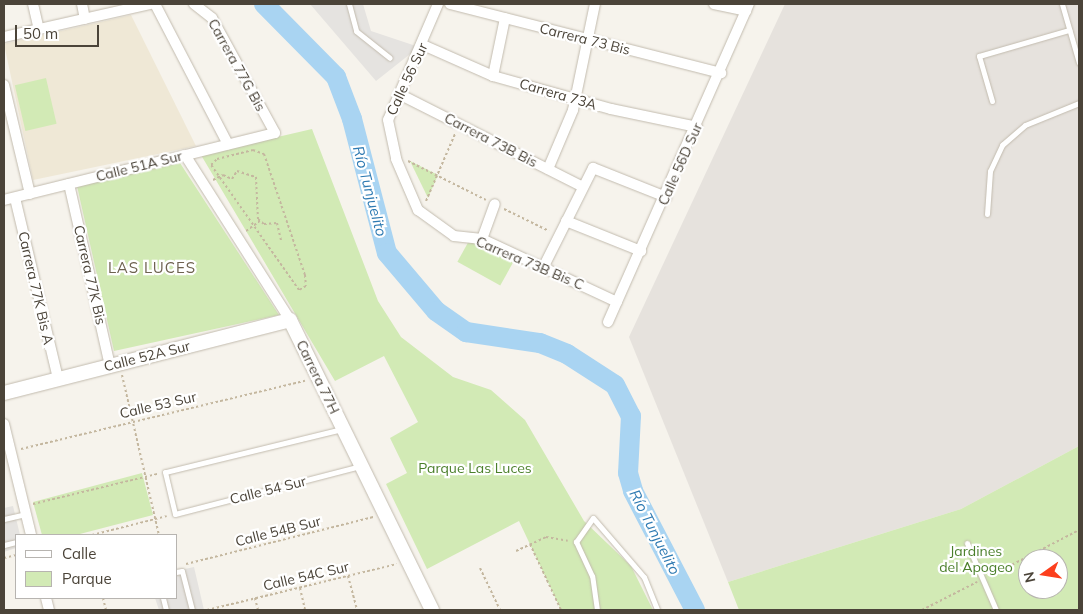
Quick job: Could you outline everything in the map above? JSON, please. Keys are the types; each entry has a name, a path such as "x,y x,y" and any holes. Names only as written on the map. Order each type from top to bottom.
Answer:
{"street":[{"path":"33,4 38,29"},
{"path":"82,4 85,19"},
{"path":"4,37 153,4 228,144"},
{"name":"Carrera 77G Bis","path":"194,4 212,18 275,132"},
{"name":"Calle 56 Sur","path":"418,210 396,159 388,120 423,46 438,4"},
{"name":"Carrera 73 Bis","path":"450,4 721,73"},
{"path":"548,169 573,99 595,4"},
{"path":"714,4 748,7"},
{"name":"Calle 56D Sur","path":"608,322 666,197 748,7"},
{"path":"493,76 505,18"},
{"name":"Carrera 73A","path":"423,46 493,76 573,99 697,127"},
{"path":"4,85 30,194"},
{"name":"Carrera 73B Bis","path":"399,94 583,187"},
{"name":"Calle 51A Sur","path":"4,200 275,132"},
{"name":"Carrera 77H","path":"185,155 236,239 290,320 432,610"},
{"path":"543,268 593,168 666,197"},
{"name":"Carrera 77K Bis","path":"69,184 115,364"},
{"name":"Carrera 77K Bis A","path":"15,198 58,379"},
{"path":"482,239 495,204"},
{"name":"Carrera 73B Bis C","path":"418,210 454,236 482,239 617,302"},
{"path":"566,221 641,251"},
{"name":"Calle 52A Sur","path":"5,388 58,379 290,320"},
{"path":"4,424 31,534"}],"lane":[{"path":"349,4 356,31 390,58"},
{"path":"1062,4 1079,64"},
{"path":"992,101 978,56 1070,30"},
{"path":"987,214 990,171 1002,145 1025,125 1079,103"},
{"path":"175,514 165,472 343,429"},
{"name":"Calle 54 Sur","path":"175,514 362,466"},
{"path":"4,520 25,510"},
{"path":"597,610 592,576 576,542 590,518 644,577 657,610"},
{"path":"967,543 996,610"},
{"path":"178,572 182,571 192,610"}],"path":[{"path":"418,210 438,175 459,124"},
{"path":"257,149 264,154 299,257 306,281 304,288 292,287 252,226 211,163 257,149"},
{"path":"396,159 438,175 559,236"},
{"path":"223,175 232,179 244,171 256,177 260,221"},
{"path":"236,239 260,221 277,223 281,241"},
{"path":"115,364 132,421 160,534"},
{"name":"Calle 53 Sur","path":"10,452 132,421 318,378"},
{"path":"25,510 165,472"},
{"path":"96,534 175,514"},
{"name":"Calle 54B Sur","path":"178,566 385,514"},
{"path":"922,610 1079,530"},
{"path":"516,551 546,537 576,542"},
{"path":"530,544 562,610"},
{"name":"Calle 54C Sur","path":"208,610 408,562"},
{"path":"480,568 500,610"},
{"path":"348,576 357,610"},
{"path":"299,587 305,610"},
{"path":"255,598 258,610"}],"shaded area":[{"path":"310,4 363,4 371,31 419,47 376,81"},
{"path":"785,4 1079,4 1079,446 961,509 728,582 629,337"},
{"path":"131,15 196,146 33,180 4,44"},
{"path":"13,506 20,534 15,534 15,548 4,552 4,508"},
{"path":"194,567 204,610 159,610 155,599 178,599 178,571"}],"green space":[{"path":"46,78 57,124 25,131 15,85"},
{"name":"Parque Las Luces","path":"312,129 378,301 401,337 453,377 491,390 525,420 584,521 631,566 653,610 561,610 519,521 427,569 386,484 407,473 390,438 418,422 384,356 335,381 201,155"},
{"path":"410,161 438,175 428,198"},
{"path":"180,163 279,315 114,351 77,186"},
{"path":"470,239 513,263 500,285 457,262"},
{"name":"Jardines del Apogeo","path":"1079,446 1079,610 739,610 728,582 961,509"},
{"path":"142,473 153,515 80,534 42,534 33,502"}],"waterway":[{"name":"Río Tunjuelito","path":"264,4 336,77 352,119 387,253 436,311 466,332 540,343 567,354 615,385 631,416 628,473 633,491 695,610"}],"district":[{"name":"LAS LUCES","path":"152,268"}]}
